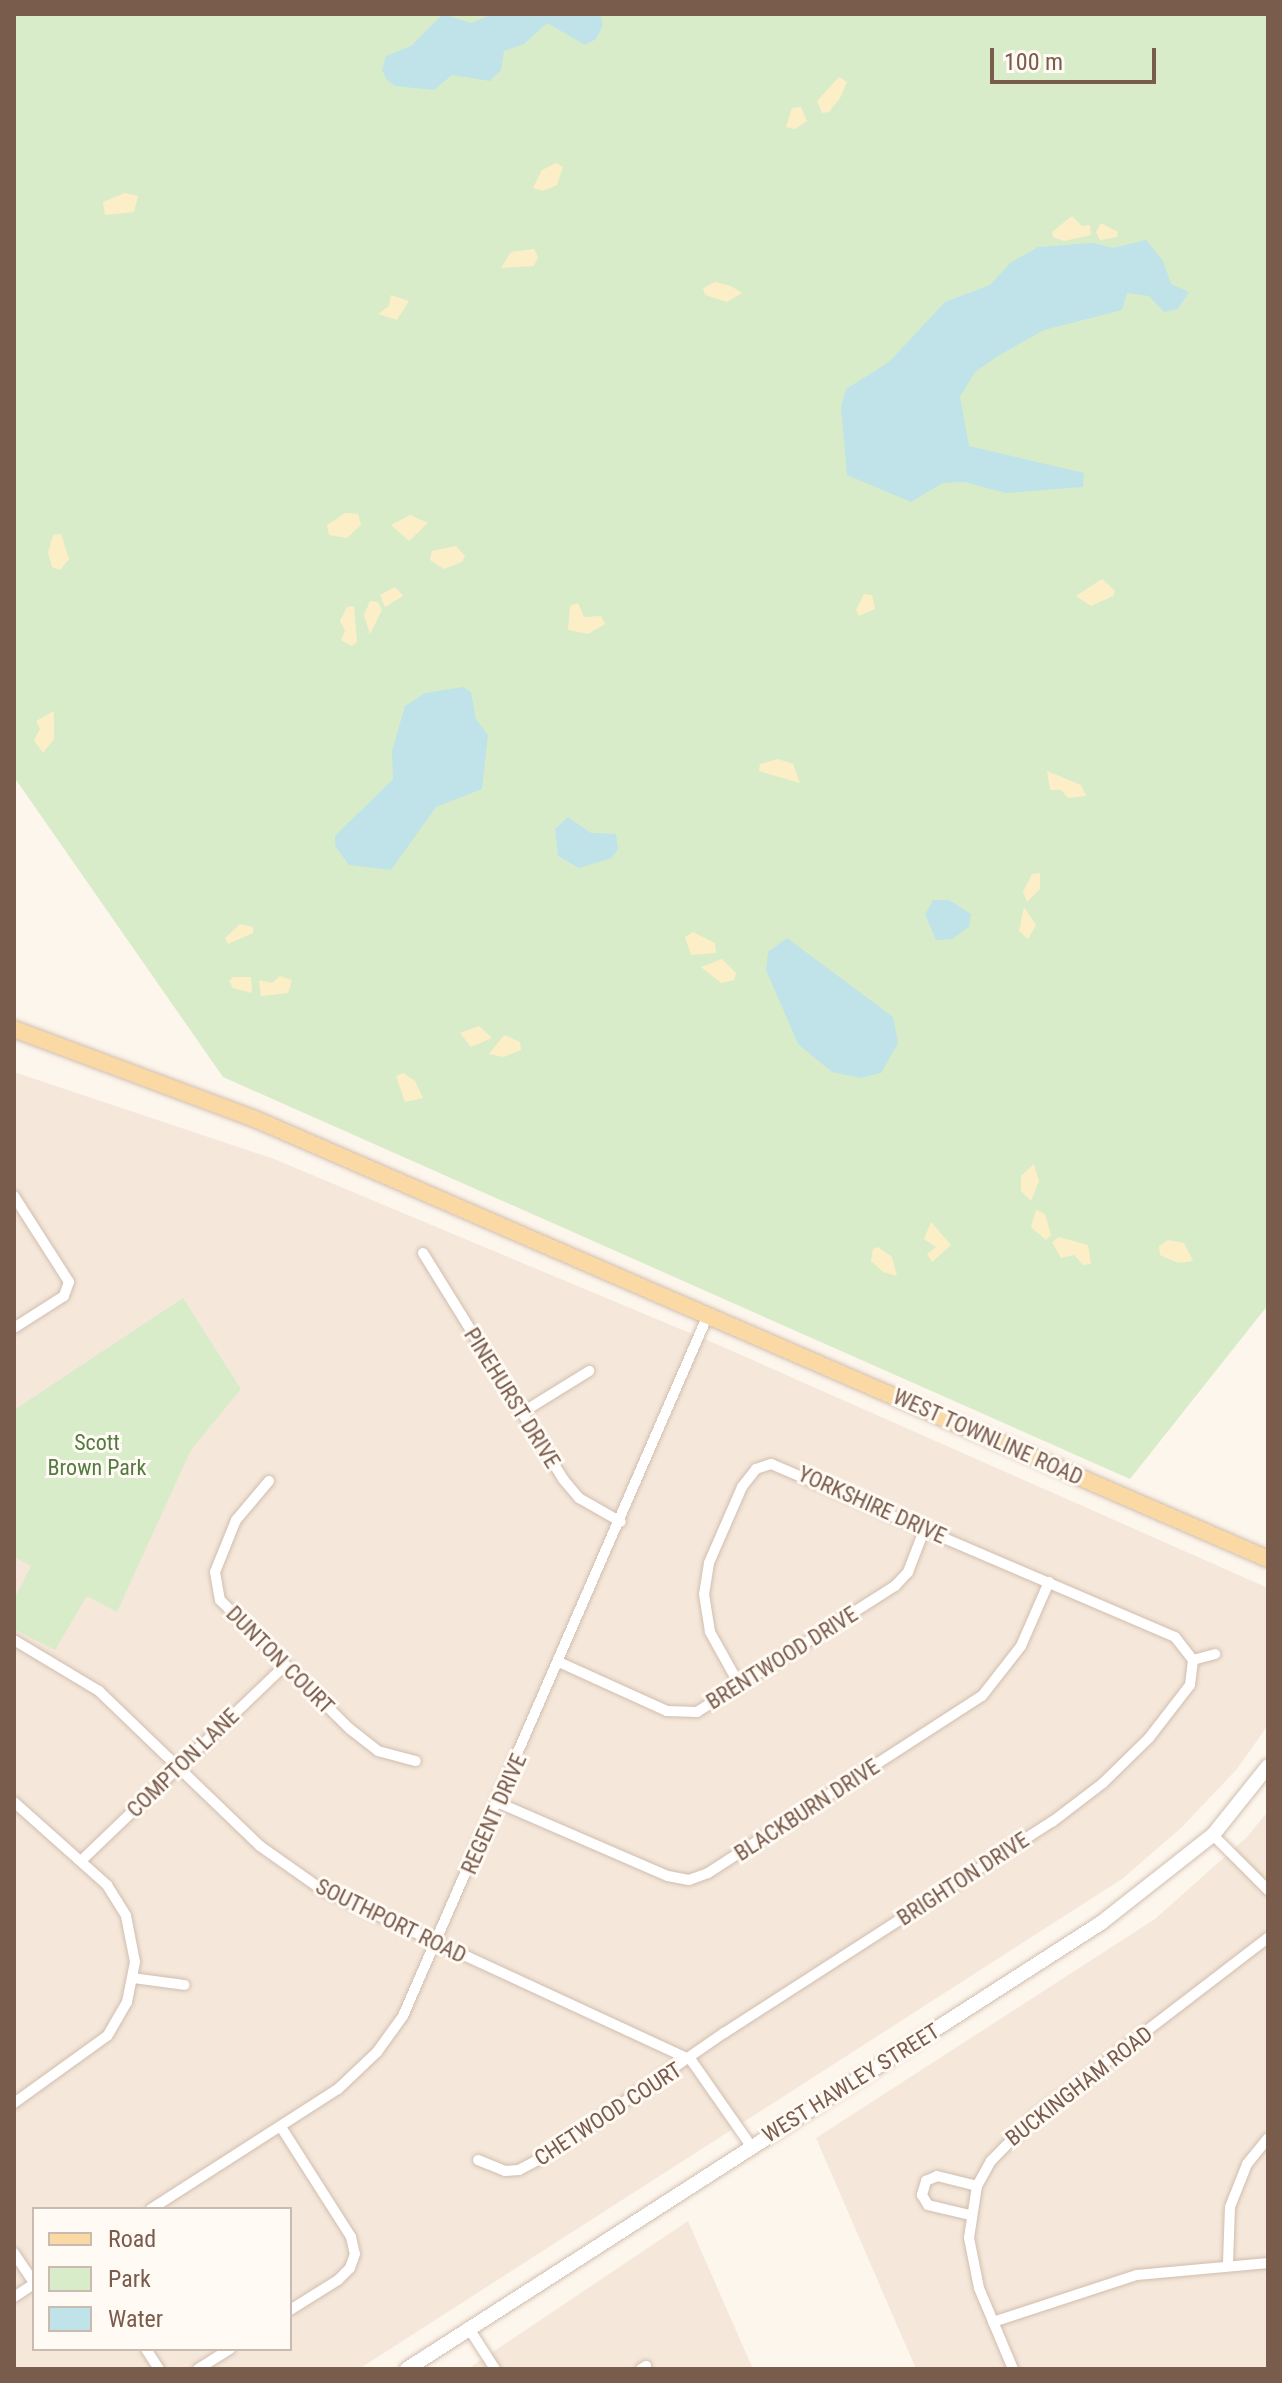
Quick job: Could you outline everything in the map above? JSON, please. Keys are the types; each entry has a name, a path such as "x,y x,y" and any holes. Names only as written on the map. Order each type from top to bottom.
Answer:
{"main road":[{"name":"WEST TOWNLINE ROAD","path":"14,1029 255,1119 1268,1559"}],"street":[{"path":"14,1196 69,1282 64,1296 14,1328"},
{"name":"PINEHURST DRIVE","path":"423,1253 579,1498 621,1522"},
{"name":"REGENT DRIVE","path":"154,2207 338,2089 377,2052 408,2007 561,1663 708,1315"},
{"path":"523,1412 589,1371"},
{"name":"YORKSHIRE DRIVE","path":"739,1684 710,1632 704,1594 709,1563 750,1474 764,1466 782,1466 1175,1637 1193,1660"},
{"name":"DUNTON COURT","path":"269,1481 236,1520 215,1582 220,1600 284,1666 378,1751 416,1761"},
{"name":"BRENTWOOD DRIVE","path":"561,1663 679,1715 697,1712 895,1586 908,1572 925,1528"},
{"name":"BLACKBURN DRIVE","path":"499,1803 668,1876 689,1880 708,1873 982,1696 1021,1646 1049,1582"},
{"name":"SOUTHPORT ROAD","path":"14,1640 99,1691 260,1846 299,1875 354,1908 691,2060"},
{"path":"1193,1660 1215,1654"},
{"name":"BRIGHTON DRIVE","path":"691,2060 724,2033 1069,1810 1163,1722 1190,1685 1193,1660"},
{"name":"COMPTON LANE","path":"82,1860 284,1666"},
{"name":"WEST HAWLEY STREET","path":"407,2369 1101,1923 1213,1835 1268,1766"},
{"path":"14,1802 82,1860 126,1916 133,1978 127,2002 107,2036 14,2103"},
{"path":"1213,1835 1268,1890"},
{"name":"BUCKINGHAM ROAD","path":"1013,2369 971,2261 970,2215 977,2186 1004,2143 1268,1938"},
{"path":"133,1978 185,1985"},
{"path":"691,2060 751,2146"},
{"name":"CHETWOOD COURT","path":"478,2160 505,2171 529,2166 691,2060"},
{"path":"281,2127 351,2237 355,2254 350,2268 338,2280 292,2309"},
{"path":"1228,2263 1230,2207 1247,2164 1268,2138"},
{"path":"970,2215 928,2205 922,2195 926,2181 937,2176 977,2186"},
{"path":"14,2253 32,2281"},
{"path":"993,2322 1108,2281 1228,2263 1268,2263"},
{"path":"14,2297 32,2285"},
{"path":"468,2327 495,2369"},
{"path":"147,2351 159,2369"},
{"path":"198,2369 227,2351"}],"shaded area":[{"path":"14,1072 274,1159 721,1346 1268,1588 1268,1725 1237,1769 1181,1828 1122,1879 359,2369 14,2369"},
{"path":"1268,1811 1268,2369 916,2369 816,2138 1155,1919 1247,1837"},
{"path":"688,2221 753,2369 474,2369 472,2366"}],"green space":[{"path":"14,14 1268,14 1268,1305 1130,1479 223,1077 14,777"},
{"name":"Scott Brown Park","path":"183,1298 241,1389 191,1450 117,1612 87,1596 55,1650 14,1629 14,1599 31,1566 14,1557 14,1410"}],"sand":[{"path":"839,77 847,82 840,98 829,112 822,113 817,101"},
{"path":"801,107 807,121 795,129 786,127 792,108"},
{"path":"556,163 563,167 557,185 543,191 533,188 542,170"},
{"path":"125,193 138,196 134,212 105,215 103,202"},
{"path":"1072,216 1082,226 1090,225 1091,235 1064,241 1053,237 1052,232"},
{"path":"1101,223 1118,232 1117,237 1100,240 1096,232"},
{"path":"534,249 538,257 534,266 501,268 511,252"},
{"path":"715,282 742,293 727,302 705,295 703,288"},
{"path":"391,295 409,301 397,320 378,314 389,306"},
{"path":"345,513 358,514 361,525 347,538 329,535 327,525"},
{"path":"410,515 428,523 409,541 391,525"},
{"path":"61,534 69,559 60,570 52,567 48,553 53,535"},
{"path":"456,546 465,556 462,562 444,569 430,560 432,551"},
{"path":"1102,579 1115,591 1113,596 1091,606 1076,596"},
{"path":"395,587 403,596 385,607 380,595"},
{"path":"864,594 872,595 875,609 859,616 856,610"},
{"path":"370,601 378,602 382,610 370,634 364,615"},
{"path":"578,603 584,617 601,616 605,624 588,634 568,630 570,606"},
{"path":"354,606 357,642 352,646 341,640 345,631 340,621 347,607"},
{"path":"54,711 54,739 43,753 34,740 40,729 36,721"},
{"path":"778,759 793,764 800,783 759,771 760,764"},
{"path":"1047,771 1081,785 1086,796 1068,798 1061,790 1050,790"},
{"path":"1040,873 1040,889 1027,902 1023,892 1032,874"},
{"path":"1024,907 1036,925 1028,939 1019,931"},
{"path":"240,924 253,927 253,933 228,944 225,938"},
{"path":"693,932 715,943 716,953 691,955 685,937"},
{"path":"722,959 736,973 734,980 721,983 701,967"},
{"path":"280,976 292,980 288,993 261,996 259,980 272,983"},
{"path":"233,977 251,977 252,993 233,988 229,981"},
{"path":"479,1026 492,1038 471,1047 460,1033"},
{"path":"504,1035 520,1042 521,1050 504,1057 489,1054"},
{"path":"403,1073 415,1081 423,1098 405,1102 396,1076"},
{"path":"1034,1164 1039,1181 1031,1201 1021,1191 1021,1176"},
{"path":"1036,1210 1045,1214 1051,1235 1046,1240 1031,1227"},
{"path":"931,1222 951,1245 932,1262 927,1254 936,1247 924,1239"},
{"path":"1059,1237 1088,1245 1091,1264 1083,1265 1074,1255 1061,1258 1052,1242"},
{"path":"1168,1240 1184,1243 1193,1261 1178,1263 1160,1255 1159,1246"},
{"path":"878,1247 892,1257 897,1276 883,1272 871,1261 873,1249"}],"water":[{"path":"443,14 471,23 493,14 600,14 603,25 596,39 585,45 547,23 524,44 504,51 501,70 490,81 452,75 434,90 395,86 387,80 382,70 386,56 411,46"},
{"path":"1146,240 1163,261 1171,284 1189,292 1178,309 1164,312 1149,296 1127,293 1122,310 1044,330 998,356 975,372 960,397 969,446 1084,473 1083,487 1006,493 964,482 943,483 911,502 847,475 841,408 846,389 889,362 945,302 990,285 1010,263 1038,247 1093,243 1113,248"},
{"path":"463,687 471,692 476,719 488,735 482,789 436,807 391,870 349,865 335,846 335,836 393,779 392,751 405,706 425,693"},
{"path":"568,817 591,833 616,834 618,849 612,858 579,868 558,856 555,829"},
{"path":"933,900 949,900 971,914 969,927 952,939 936,940 925,914"},
{"path":"787,938 893,1017 898,1043 881,1073 861,1078 832,1072 798,1044 766,970 768,952"}]}
